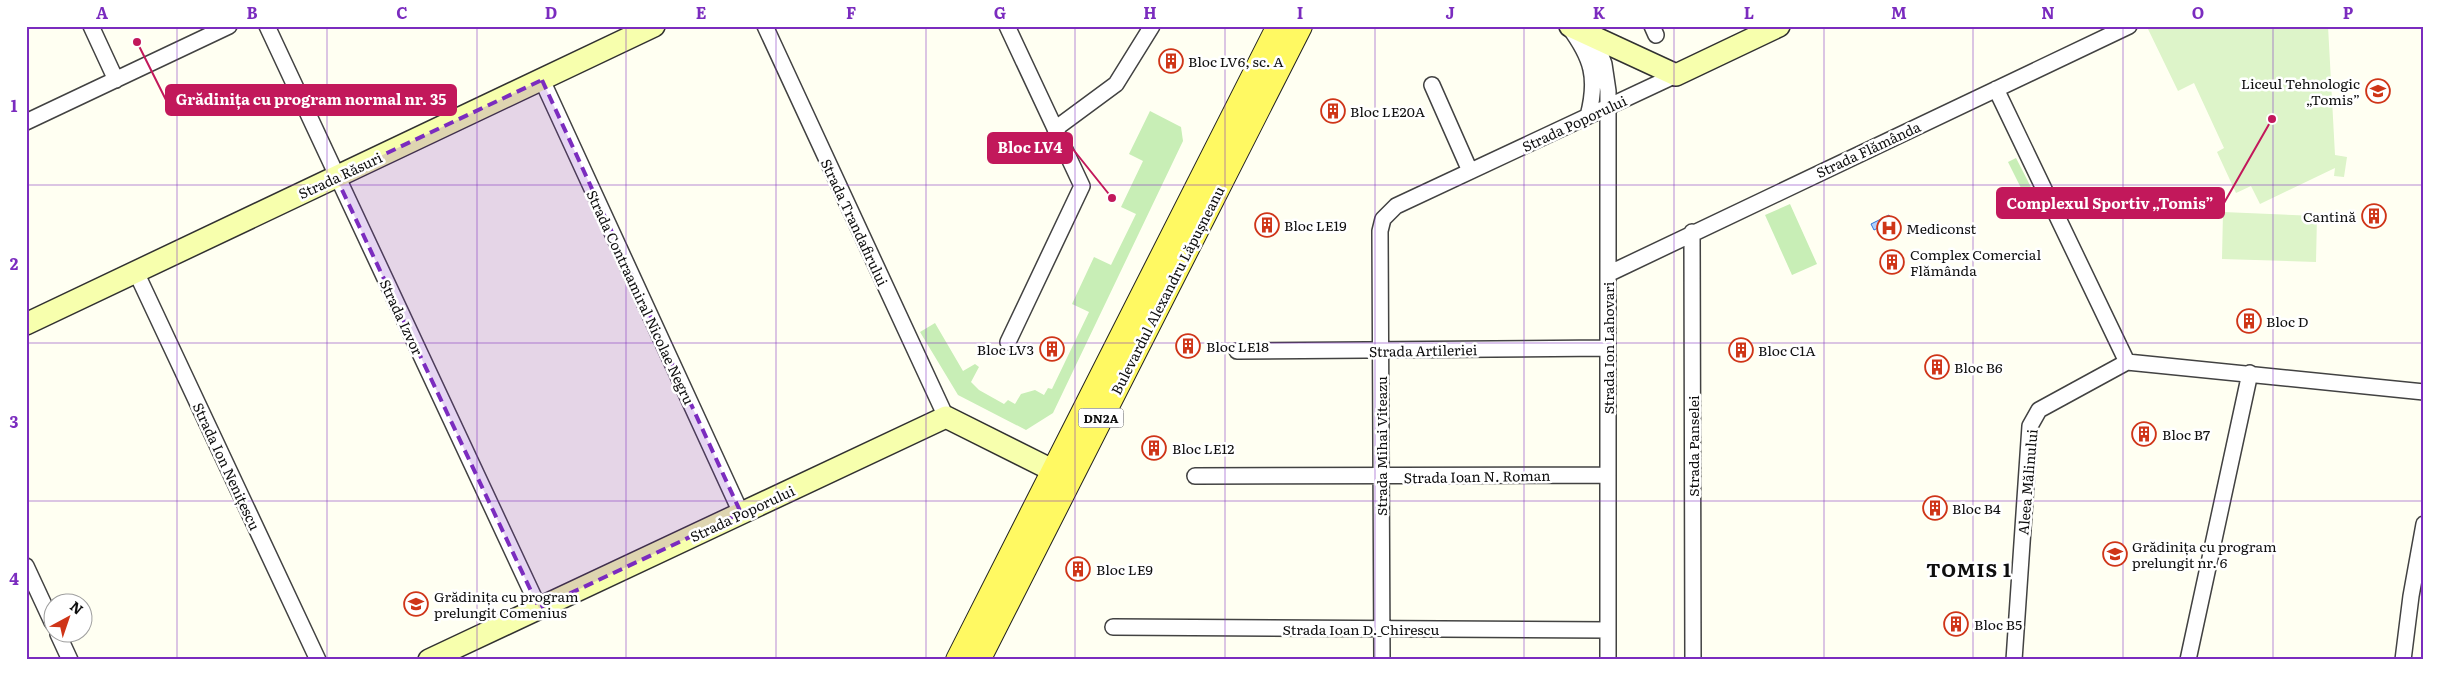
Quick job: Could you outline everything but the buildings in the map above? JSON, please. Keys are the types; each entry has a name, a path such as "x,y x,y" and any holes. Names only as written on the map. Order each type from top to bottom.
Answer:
{"main road":[{"name":"Bulevardul Alexandru Lăpușneanu","path":"958,660 1208,171 1279,26"},
{"name":"Bulevardul Alexandru Lăpușneanu","path":"978,660 1300,26"}],"street":[{"path":"91,26 116,80"},
{"path":"26,122 229,26"},
{"name":"Strada Izvor","path":"267,26 539,608"},
{"name":"Strada Răsuri","path":"26,324 654,26"},
{"name":"Strada Trandafirului","path":"765,26 946,417"},
{"path":"1007,26 1082,186 1008,342"},
{"path":"1055,129 1116,84 1152,26"},
{"path":"1569,26 1676,75"},
{"path":"1569,26 1583,45 1594,80 1593,96 1588,116"},
{"name":"Strada Poporului","path":"1380,232 1383,219 1396,206 1779,26"},
{"name":"Strada Flămânda","path":"1608,274 1692,232 2129,26"},
{"name":"Strada Ion Lahovari","path":"1595,39 1604,64 1608,108 1608,660"},
{"name":"Strada Contraamiral Nicolae Negru","path":"542,80 741,514"},
{"path":"1432,85 1470,171"},
{"path":"1996,89 2126,362 2424,392"},
{"name":"Strada Mihai Viteazu","path":"1380,232 1382,660"},
{"name":"Strada Panselei","path":"1692,232 1693,660"},
{"name":"Strada Ion Nenițescu","path":"136,272 318,660"},
{"name":"Strada Artileriei","path":"1237,351 1608,348"},
{"name":"Aleea Mălinului","path":"2014,660 2030,426 2039,410 2126,362"},
{"path":"2188,660 2250,373"},
{"path":"946,417 1054,471"},
{"name":"Strada Poporului","path":"429,660 946,417"},
{"name":"Strada Ioan N. Roman","path":"1195,476 1608,475"},
{"path":"2403,660 2411,596 2424,524"},
{"path":"26,566 42,600"},
{"name":"Strada Ioan D. Chirescu","path":"1113,627 1608,630"},
{"path":"63,644 70,660"}],"highlighted area":[{"path":"542,80 741,513 539,608 336,177"}],"green space":[{"path":"2155,26 2328,26 2335,155 2347,157 2344,177 2334,176 2335,168 2260,204 2251,186 2236,193 2217,152 2224,148 2194,83 2178,91 2148,29"},
{"path":"1150,111 1181,127 1183,141 1053,413 1026,430 958,395 920,332 935,323 963,371 975,364 979,367 971,382 979,390 1004,404 1008,400 1015,404 1021,394 1035,390 1044,395 1048,388 1052,389 1089,312 1072,304 1094,257 1111,265 1136,214 1121,207 1143,161 1129,154"},
{"path":"2016,158 2035,195 2027,200 2008,162"},
{"path":"1790,204 1817,264 1792,275 1765,215"},
{"path":"2223,212 2317,216 2316,262 2222,259"}],"water":[{"path":"1889,215 1892,221 1874,230 1871,224"}],"place":[{"name":"Grădinița cu program normal nr. 35","path":"137,42"},
{"name":"Bloc LV6, sc. A","path":"1171,61"},
{"name":"Liceul Tehnologic „Tomis”","path":"2378,91"},
{"name":"Bloc LE20A","path":"1333,111"},
{"name":"Complexul Sportiv „Tomis”","path":"2272,119"},
{"name":"Bloc LV4","path":"1112,198"},
{"name":"Cantină","path":"2374,216"},
{"name":"Bloc LE19","path":"1267,225"},
{"name":"Mediconst","path":"1889,228"},
{"name":"Complex Comercial Flămânda","path":"1892,262"},
{"name":"Bloc D","path":"2249,321"},
{"name":"Bloc LE18","path":"1188,346"},
{"name":"Bloc LV3","path":"1052,349"},
{"name":"Bloc C1A","path":"1741,350"},
{"name":"Bloc B6","path":"1937,367"},
{"name":"Bloc B7","path":"2144,434"},
{"name":"Bloc LE12","path":"1154,448"},
{"name":"Bloc B4","path":"1935,508"},
{"name":"Grădinița cu program prelungit nr. 6","path":"2115,554"},
{"name":"Bloc LE9","path":"1078,569"},
{"name":"Grădinița cu program prelungit Comenius","path":"416,604"},
{"name":"Bloc B5","path":"1956,624"}],"district":[{"name":"TOMIS 1","path":"1969,569"}]}
